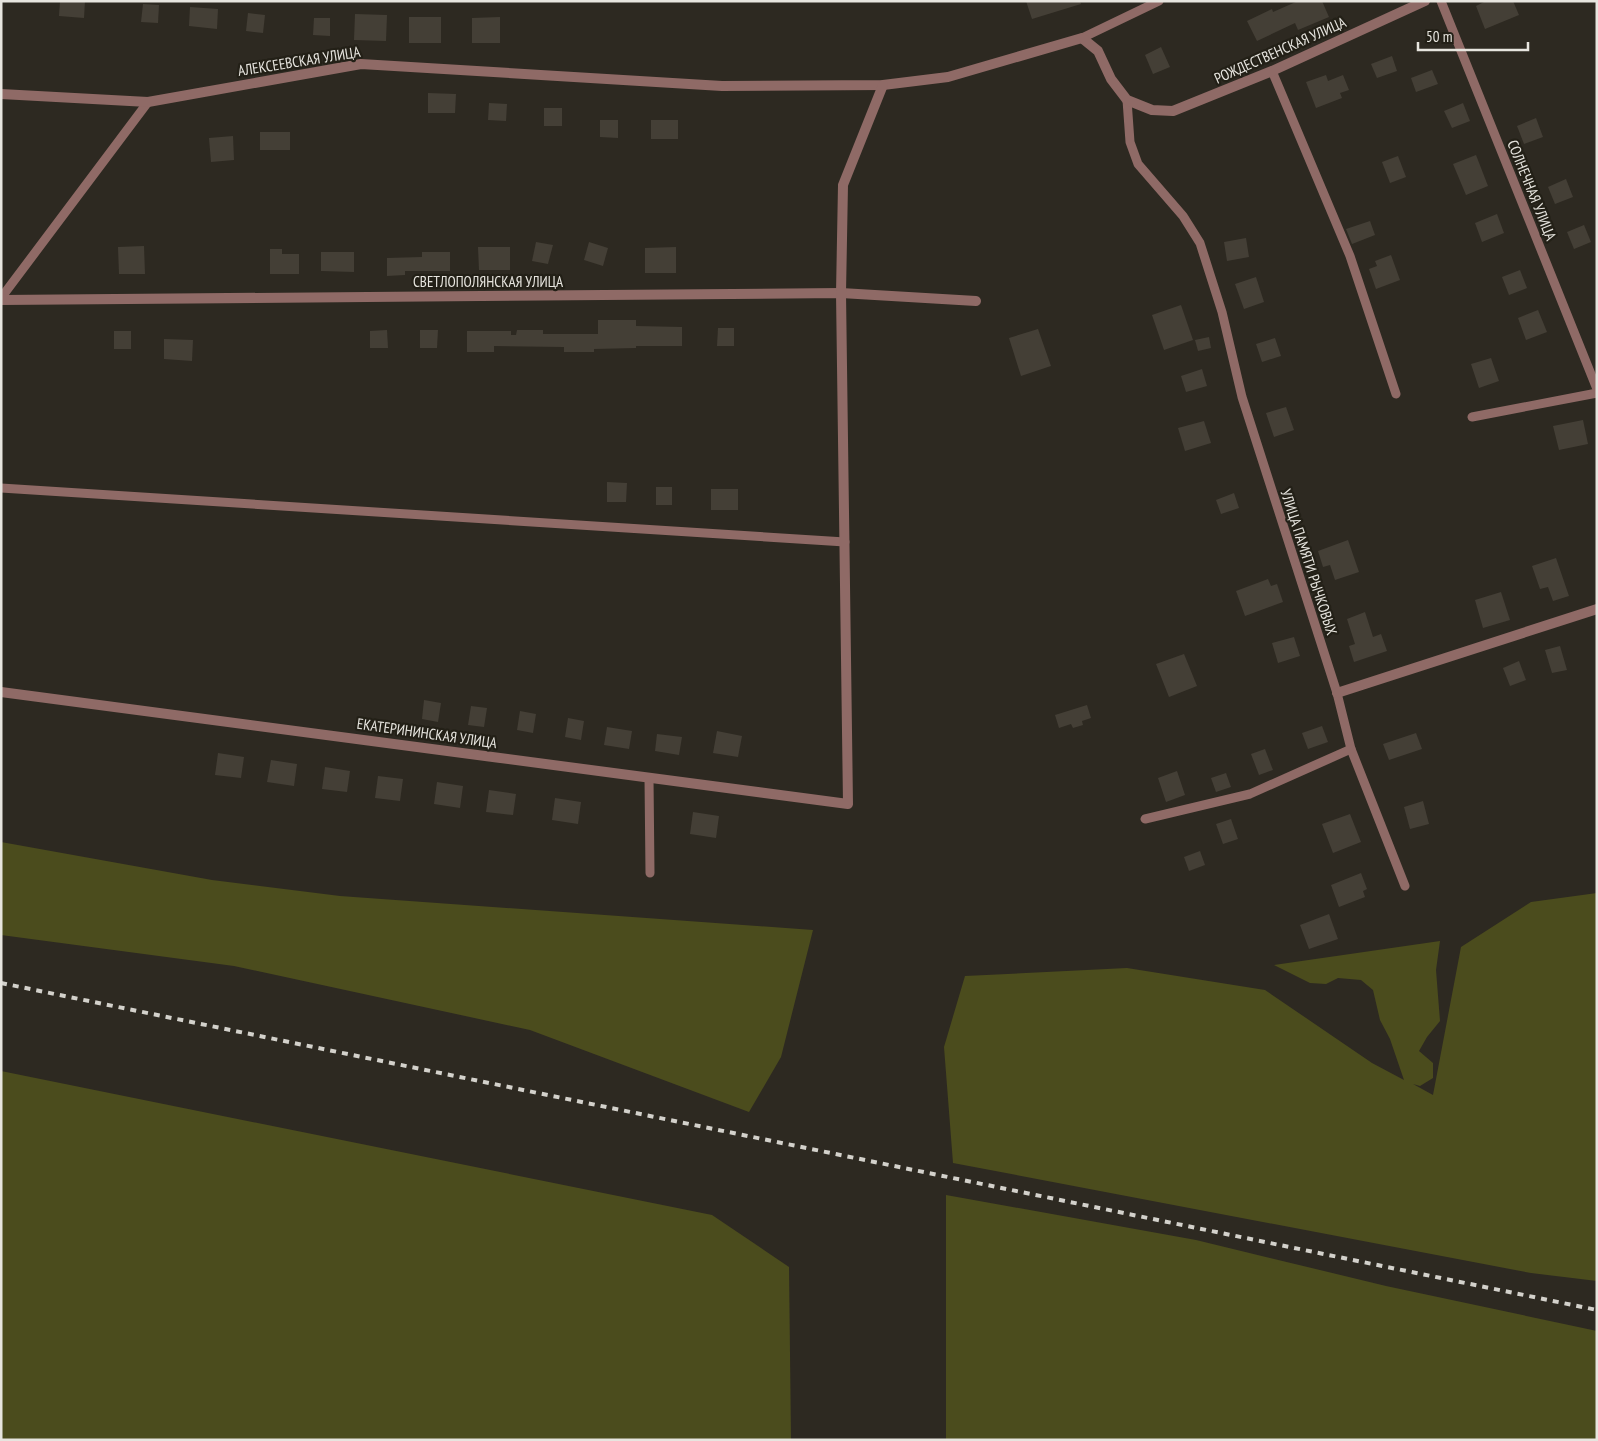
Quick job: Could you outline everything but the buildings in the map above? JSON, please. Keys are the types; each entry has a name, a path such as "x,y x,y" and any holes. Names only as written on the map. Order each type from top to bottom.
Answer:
{"street":[{"name":"РОЖДЕСТВЕНСКАЯ УЛИЦА","path":"1127,100 1152,110 1173,112 1272,71 1425,1"},
{"name":"АЛЕКСЕЕВСКАЯ УЛИЦА","path":"1,94 148,102 361,64 722,86 883,85 948,77 1082,38"},
{"path":"1082,38 1098,52 1111,79 1127,100"},
{"path":"845,542 841,293 843,185 883,85"},
{"name":"СВЕТЛОПОЛЯНСКАЯ УЛИЦА","path":"1,299 841,293 976,301"},
{"name":"ЕКАТЕРИНИНСКАЯ УЛИЦА","path":"1,692 848,804 845,542"},
{"path":"1337,693 1597,610"}],"lane":[{"path":"1082,38 1159,1"},
{"name":"СОЛНЕЧНАЯ УЛИЦА","path":"1441,1 1597,389"},
{"path":"1272,71 1350,256 1396,394"},
{"name":"УЛИЦА ПАМЯТИ РЫЧКОВЫХ","path":"1127,100 1130,142 1138,164 1183,216 1200,243 1222,312 1242,397 1337,693 1351,748 1405,886"},
{"path":"1,299 148,102"},
{"path":"1472,417 1597,393"},
{"path":"1,488 845,542"},
{"path":"1145,819 1250,794 1351,748"},
{"path":"649,778 650,873"}],"shaded area":[{"path":"1,842 212,880 340,896 813,930 781,1057 749,1112 530,1030 234,966 1,935"},
{"path":"1597,893 1597,1281 1531,1273 953,1163 944,1047 965,976 1127,968 1265,990 1372,1063 1404,1080 1390,1039 1380,1020 1373,990 1361,980 1338,978 1326,984 1310,983 1274,965 1440,941 1436,970 1440,1021 1419,1051 1433,1063 1433,1078 1420,1086 1413,1084 1433,1095 1461,947 1531,902"},
{"path":"1,1071 712,1215 789,1267 791,1440 1,1440"},
{"path":"946,1195 1196,1240 1386,1286 1597,1331 1597,1440 946,1440"}],"railway":[{"path":"1,983 1597,1310"}]}
